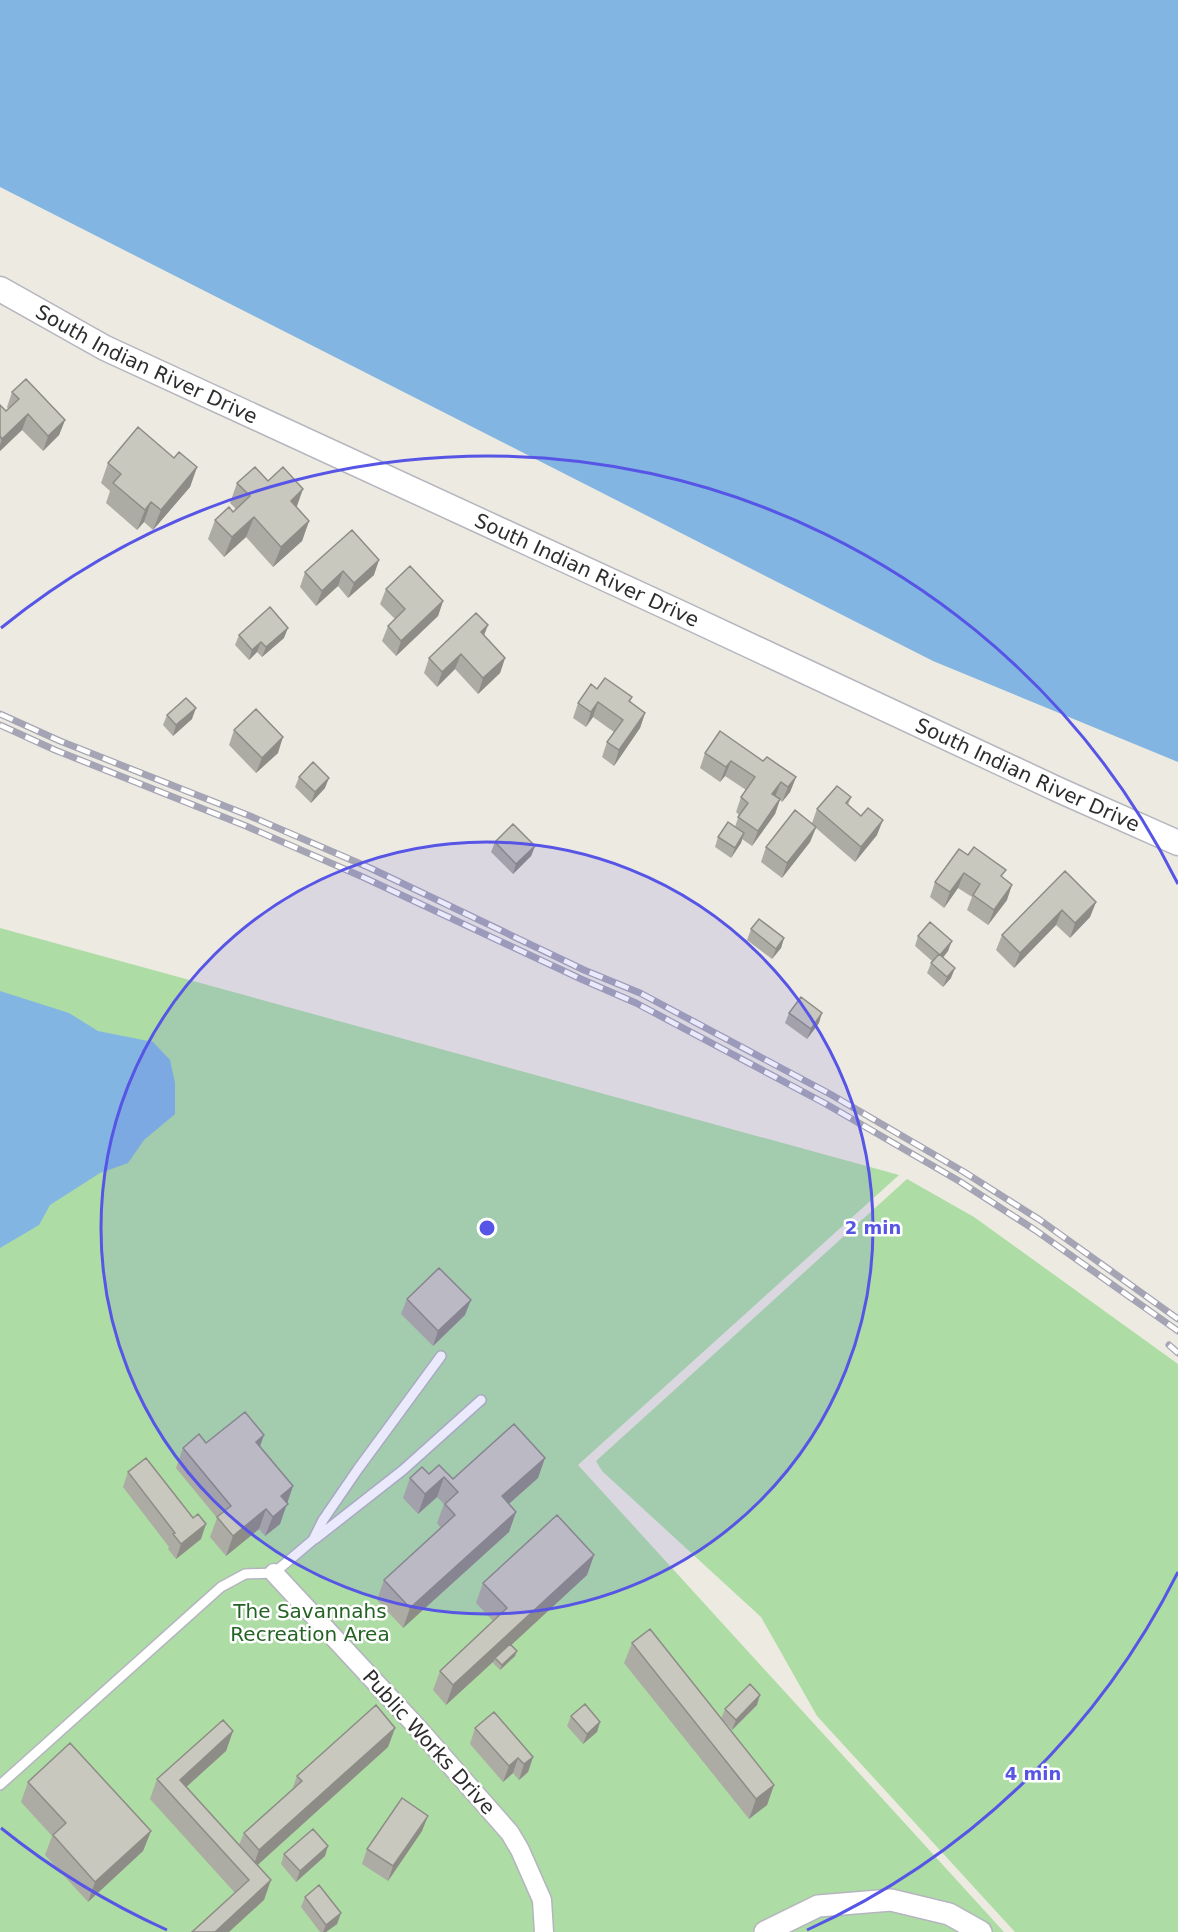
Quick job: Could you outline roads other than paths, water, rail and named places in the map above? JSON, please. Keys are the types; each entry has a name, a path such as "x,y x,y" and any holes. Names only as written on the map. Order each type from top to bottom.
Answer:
{"main road":[{"name":"South Indian River Drive","path":"0,289 105,348 1178,843"}],"street":[{"name":"Public Works Drive","path":"274,1573 416,1726 510,1833 542,1900 544,1932"},
{"path":"765,1932 818,1906 891,1900 949,1914 981,1932"}],"lane":[{"path":"313,1540 323,1520 352,1478 441,1356"},
{"path":"0,1785 221,1587 245,1574 274,1573 403,1470 481,1400"}],"water":[{"path":"0,0 1178,0 1178,762 933,661 0,187"},
{"path":"0,991 69,1013 98,1031 153,1042 170,1060 175,1083 175,1114 144,1140 128,1163 100,1173 50,1205 39,1225 0,1248"}],"railway":[{"path":"0,714 60,741 250,816 370,868 584,970 640,993 830,1094 964,1172 1040,1220 1178,1319"},
{"path":"0,725 55,750 246,826 365,878 636,1003 826,1104 959,1181 1035,1230 1178,1331"},
{"path":"1169,1345 1178,1353"}],"park label":[{"name":"The Savannahs Recreation Area","path":"310,1622"}]}
